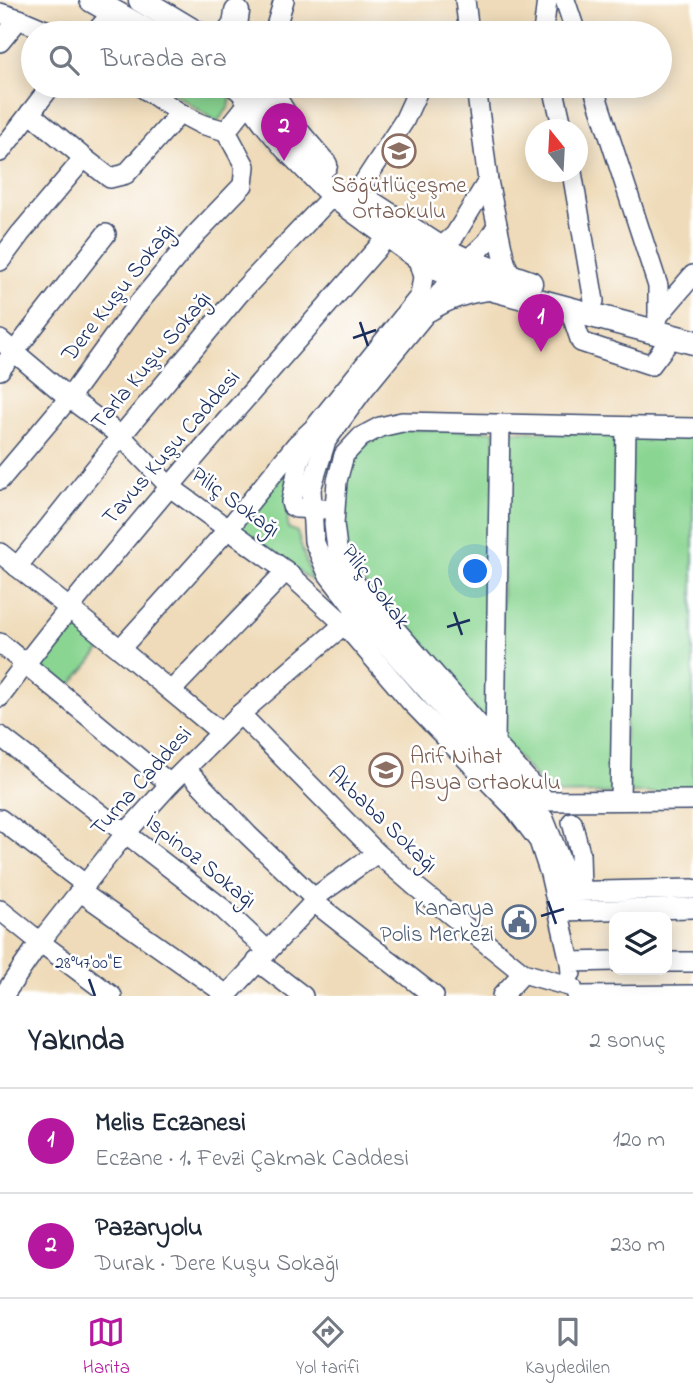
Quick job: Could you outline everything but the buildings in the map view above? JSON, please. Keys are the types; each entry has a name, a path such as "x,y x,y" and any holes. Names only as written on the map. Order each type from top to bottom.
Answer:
{"main road":[{"path":"141,0 176,21"},
{"path":"102,6 128,21"},
{"path":"261,98 267,124 286,147 345,194 388,236 416,256 505,284 570,310 686,334"},
{"path":"267,98 339,179 345,194 440,248 460,269"},
{"path":"505,284 658,316 686,334"}],"street":[{"path":"278,21 284,0"},
{"path":"465,0 468,21"},
{"path":"544,21 547,0"},
{"path":"565,0 572,21"},
{"path":"0,13 24,21"},
{"path":"0,43 19,19"},
{"path":"0,152 42,98"},
{"path":"158,98 201,124 226,131 252,98"},
{"name":"Tarla Kuşu Sokağı","path":"17,566 239,294 345,194 404,121 415,98"},
{"path":"426,313 459,296 505,284 505,262 488,181 478,98"},
{"path":"556,98 560,119"},
{"path":"597,98 658,286 658,316"},
{"path":"30,113 110,178 126,174 180,113"},
{"name":"Dere Kuşu Sokağı","path":"0,480 69,398 132,310 196,234 243,185 245,166 226,131"},
{"path":"0,261 84,158"},
{"path":"440,248 455,235 488,181"},
{"path":"574,182 594,301"},
{"name":"Piliç Sokak","path":"497,226 487,242 460,269 426,313 375,364 326,441 311,489 314,541 351,618 411,702 514,808 539,841 550,874 565,904"},
{"path":"0,370 8,346 106,234"},
{"name":"Tavus Kuşu Caddesi","path":"0,697 69,608 170,486 388,236"},
{"path":"120,649 229,528 296,445 375,364 420,296 423,277 416,256"},
{"path":"658,316 693,275"},
{"path":"570,310 581,342 651,365 686,334"},
{"name":"Piliç Sokağı","path":"8,346 69,398 121,436 170,486 351,618"},
{"path":"693,428 402,422 380,427 361,437 344,455 337,481 334,509 337,548 346,573 546,801 693,800"},
{"path":"495,742 500,424"},
{"path":"315,427 299,462 291,502 296,508 334,509"},
{"path":"620,800 625,427"},
{"path":"0,553 220,732"},
{"path":"171,691 286,571"},
{"name":"Turna Caddesi","path":"1,996 125,834 170,784 220,732 351,618"},
{"path":"0,643 170,784"},
{"name":"Akbaba Sokağı","path":"240,714 377,853 523,973 575,993 693,995"},
{"name":"İspinoz Sokağı","path":"0,736 222,908 262,956 303,996"},
{"path":"186,769 314,900 434,996"},
{"path":"0,819 84,888 227,995 314,900 377,853"},
{"path":"572,822 580,853 565,904 575,993"},
{"path":"565,904 693,889"},
{"path":"565,904 693,908"},
{"path":"0,910 112,996"},
{"path":"570,962 609,961"},
{"path":"672,961 693,961"},
{"path":"502,996 523,973"}],"green space":[{"path":"181,98 231,98 229,107 217,122"},
{"path":"403,429 495,431 490,726 352,569 344,546 342,503 351,459 366,443"},
{"path":"504,431 622,434 616,793 550,794 500,737"},
{"path":"629,434 693,436 693,793 624,793"},
{"path":"279,475 289,480 288,528 297,532 312,581 238,527"},
{"path":"69,623 103,647 64,693 33,668"}],"place":[{"name":"Söğütlüçeşme Ortaokulu","path":"399,151"},
{"name":"Pazaryolu","path":"284,161"},
{"name":"Melis Eczanesi","path":"541,352"},
{"name":"Arif Nihat Asya Ortaokulu","path":"386,770"},
{"name":"Kanarya Polis Merkezi","path":"519,922"}]}
